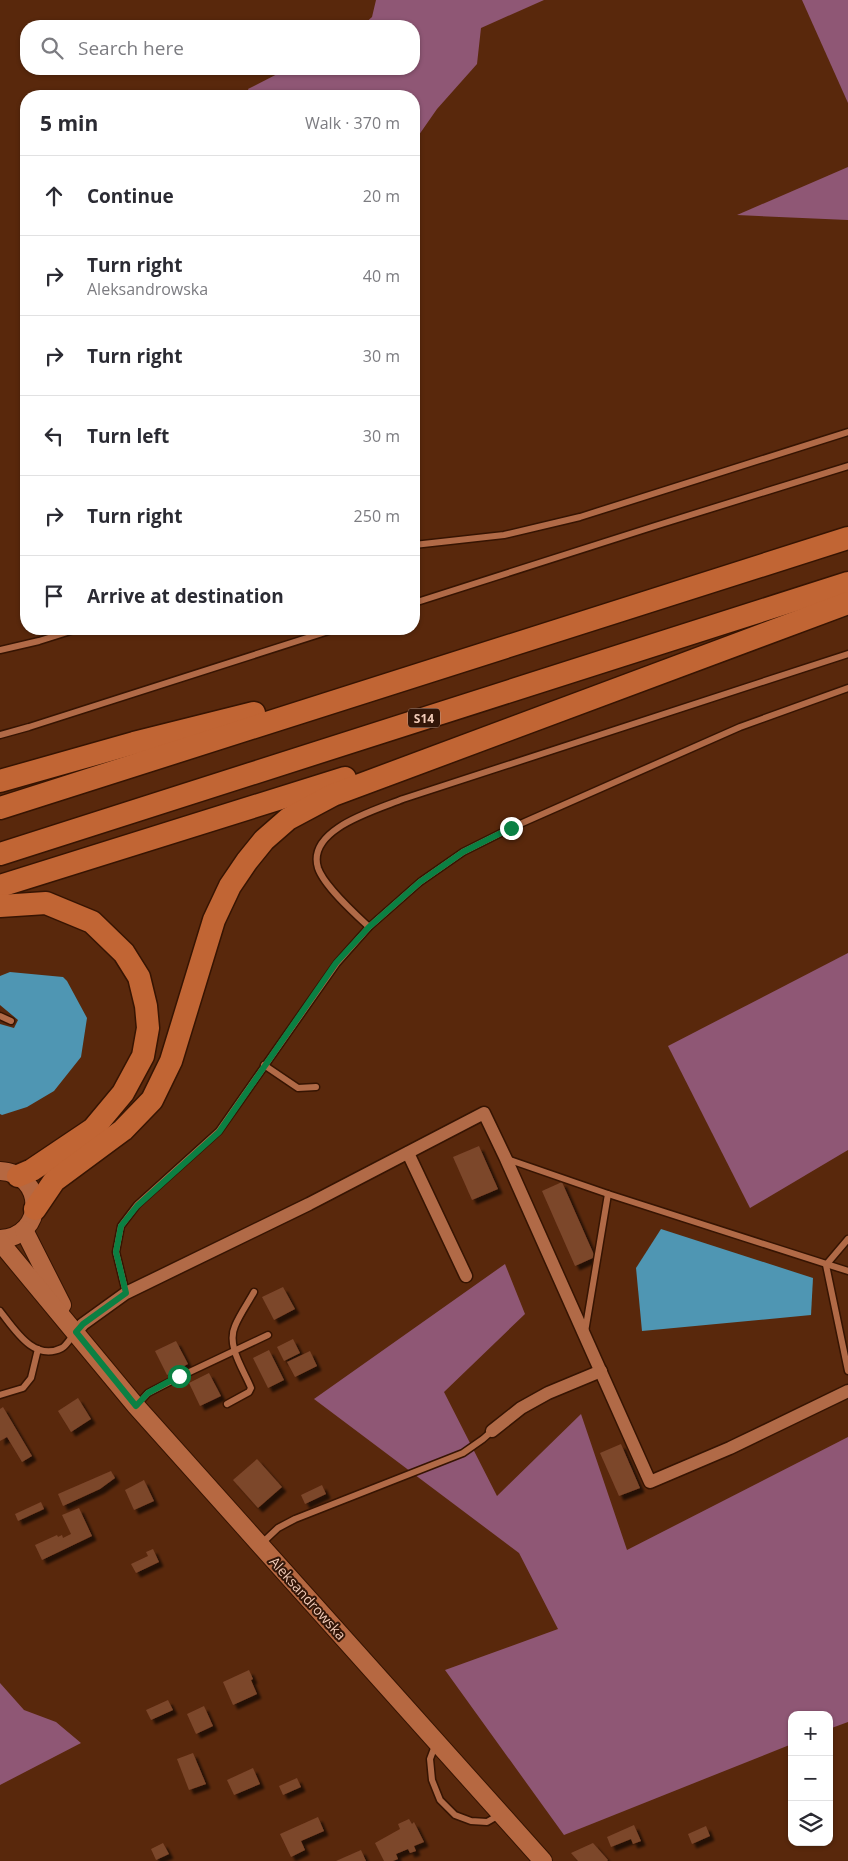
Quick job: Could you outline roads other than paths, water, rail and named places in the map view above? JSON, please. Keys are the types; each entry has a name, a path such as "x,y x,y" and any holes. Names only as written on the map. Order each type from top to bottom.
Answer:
{"highway":[{"path":"0,808 848,538"},
{"name":"S14","path":"0,854 848,583"},
{"path":"35,1210 54,1181 123,1130 152,1100 171,1061 214,920 230,886 264,840 288,819 334,795 848,603"},
{"path":"0,781 134,743 237,717 394,682"},
{"path":"0,886 566,708"},
{"path":"0,906 46,903 92,922 124,953 139,977 146,1006 148,1028 143,1056 123,1093 93,1129 32,1170 9,1173"}],"main road":[{"path":"0,1240 16,1235 24,1230 33,1217 35,1210 32,1190 26,1182 9,1173"},
{"name":"Aleksandrowska","path":"24,1230 76,1332"},
{"name":"Aleksandrowska","path":"0,1240 136,1406 543,1861"}],"street":[{"path":"76,1332 83,1324 126,1293 288,1214 484,1113 650,1482 730,1448 848,1391"},
{"path":"408,1153 466,1276"},
{"path":"492,1431 521,1408 548,1392 601,1371"}],"lane":[{"path":"420,544 504,535 580,517 848,432"},
{"path":"420,601 848,466"},
{"path":"0,650 58,635"},
{"path":"0,735 316,635"},
{"path":"369,927 350,909 319,870 316,858 322,841 335,830 366,814 403,799 848,654"},
{"path":"126,1293 116,1252 121,1226 137,1206 219,1132 336,963 369,927 420,882 463,852 511,828 740,727 848,688"},
{"path":"0,1016 11,1021"},
{"path":"264,1065 298,1088 316,1087"},
{"path":"506,1159 608,1194 848,1271"},
{"path":"585,1335 608,1194"},
{"path":"826,1265 848,1239"},
{"path":"826,1265 848,1371"},
{"path":"227,1404 249,1392 251,1388 233,1346 234,1327 254,1292"},
{"path":"0,1311 30,1346 38,1349 46,1351 63,1348 76,1332"},
{"path":"136,1406 148,1393 268,1335"},
{"path":"0,1395 23,1388 31,1378 38,1349"},
{"path":"260,1545 278,1528 318,1509 462,1452 484,1439 492,1431"},
{"path":"436,1742 430,1759 432,1780 440,1800 455,1815 471,1821 487,1822 501,1814"}],"water":[{"path":"10,972 63,977 87,1018 81,1057 54,1091 27,1107 2,1115 0,1114 0,1024 14,1028 18,1020 0,1005 0,976"},
{"path":"661,1229 813,1278 811,1315 642,1331 636,1268"}]}
